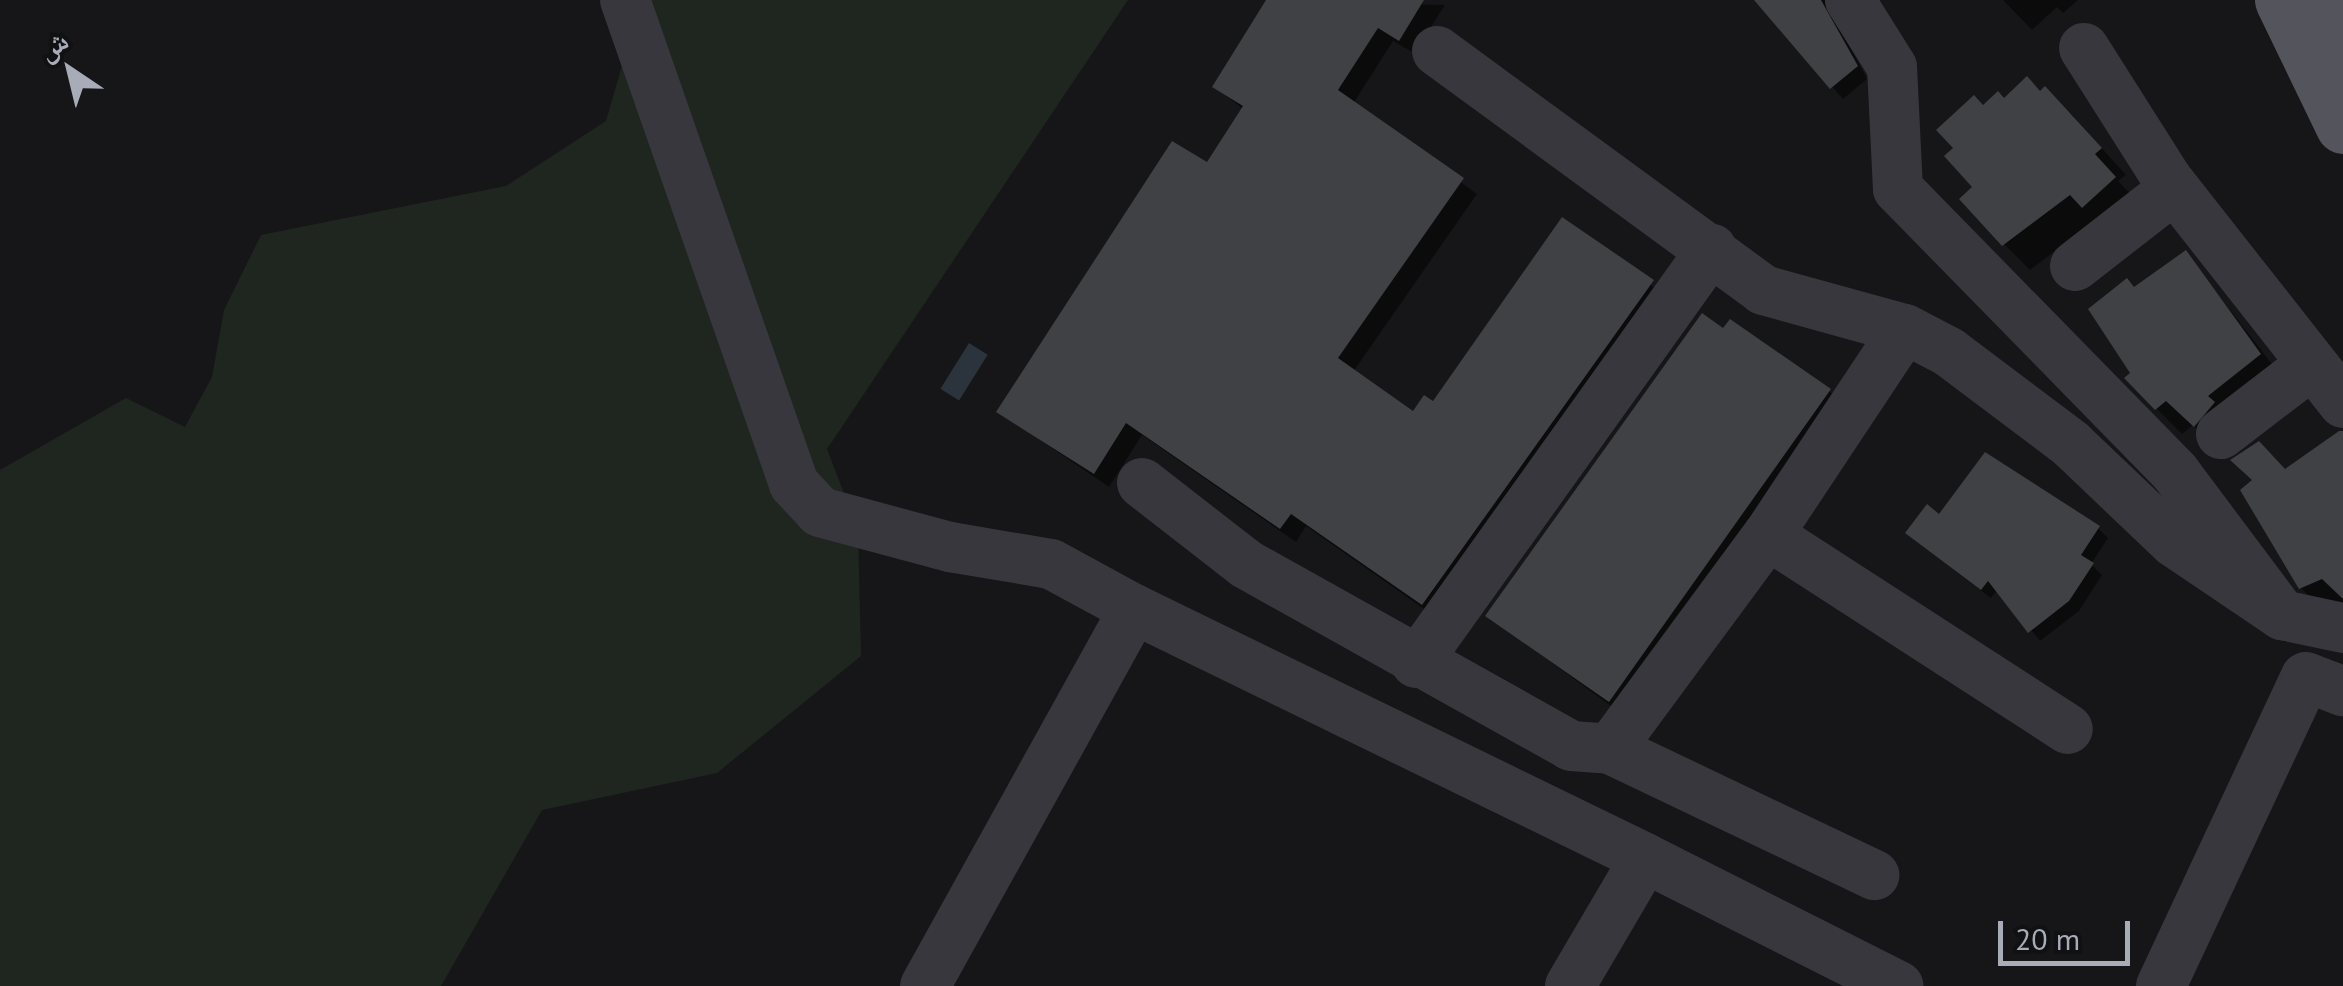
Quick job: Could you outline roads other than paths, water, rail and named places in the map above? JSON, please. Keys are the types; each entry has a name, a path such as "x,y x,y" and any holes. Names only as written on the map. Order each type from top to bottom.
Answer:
{"main road":[{"path":"2282,0 2343,126"},
{"path":"2326,0 2343,44"}],"street":[{"path":"625,0 794,484 820,512 950,547 1051,564 1134,610 1645,858 1898,986"},
{"path":"1850,0 1892,67 1898,189 2176,472 2282,615"},
{"path":"2084,48 2174,189 2343,403"},
{"path":"1437,51 1763,290 1905,330 1996,384 2174,542 2282,615 2343,628"},
{"path":"2075,266 2174,189"},
{"path":"1416,663 1712,250"},
{"path":"1610,749 1768,535 1905,330"},
{"path":"2221,434 2311,365"},
{"path":"1142,484 1246,564 1416,663 1571,746 1610,749 1874,875"},
{"path":"1768,535 2068,728"},
{"path":"925,986 1134,610"},
{"path":"2161,986 2306,678 2343,691"},
{"path":"1570,986 1645,858"}]}
